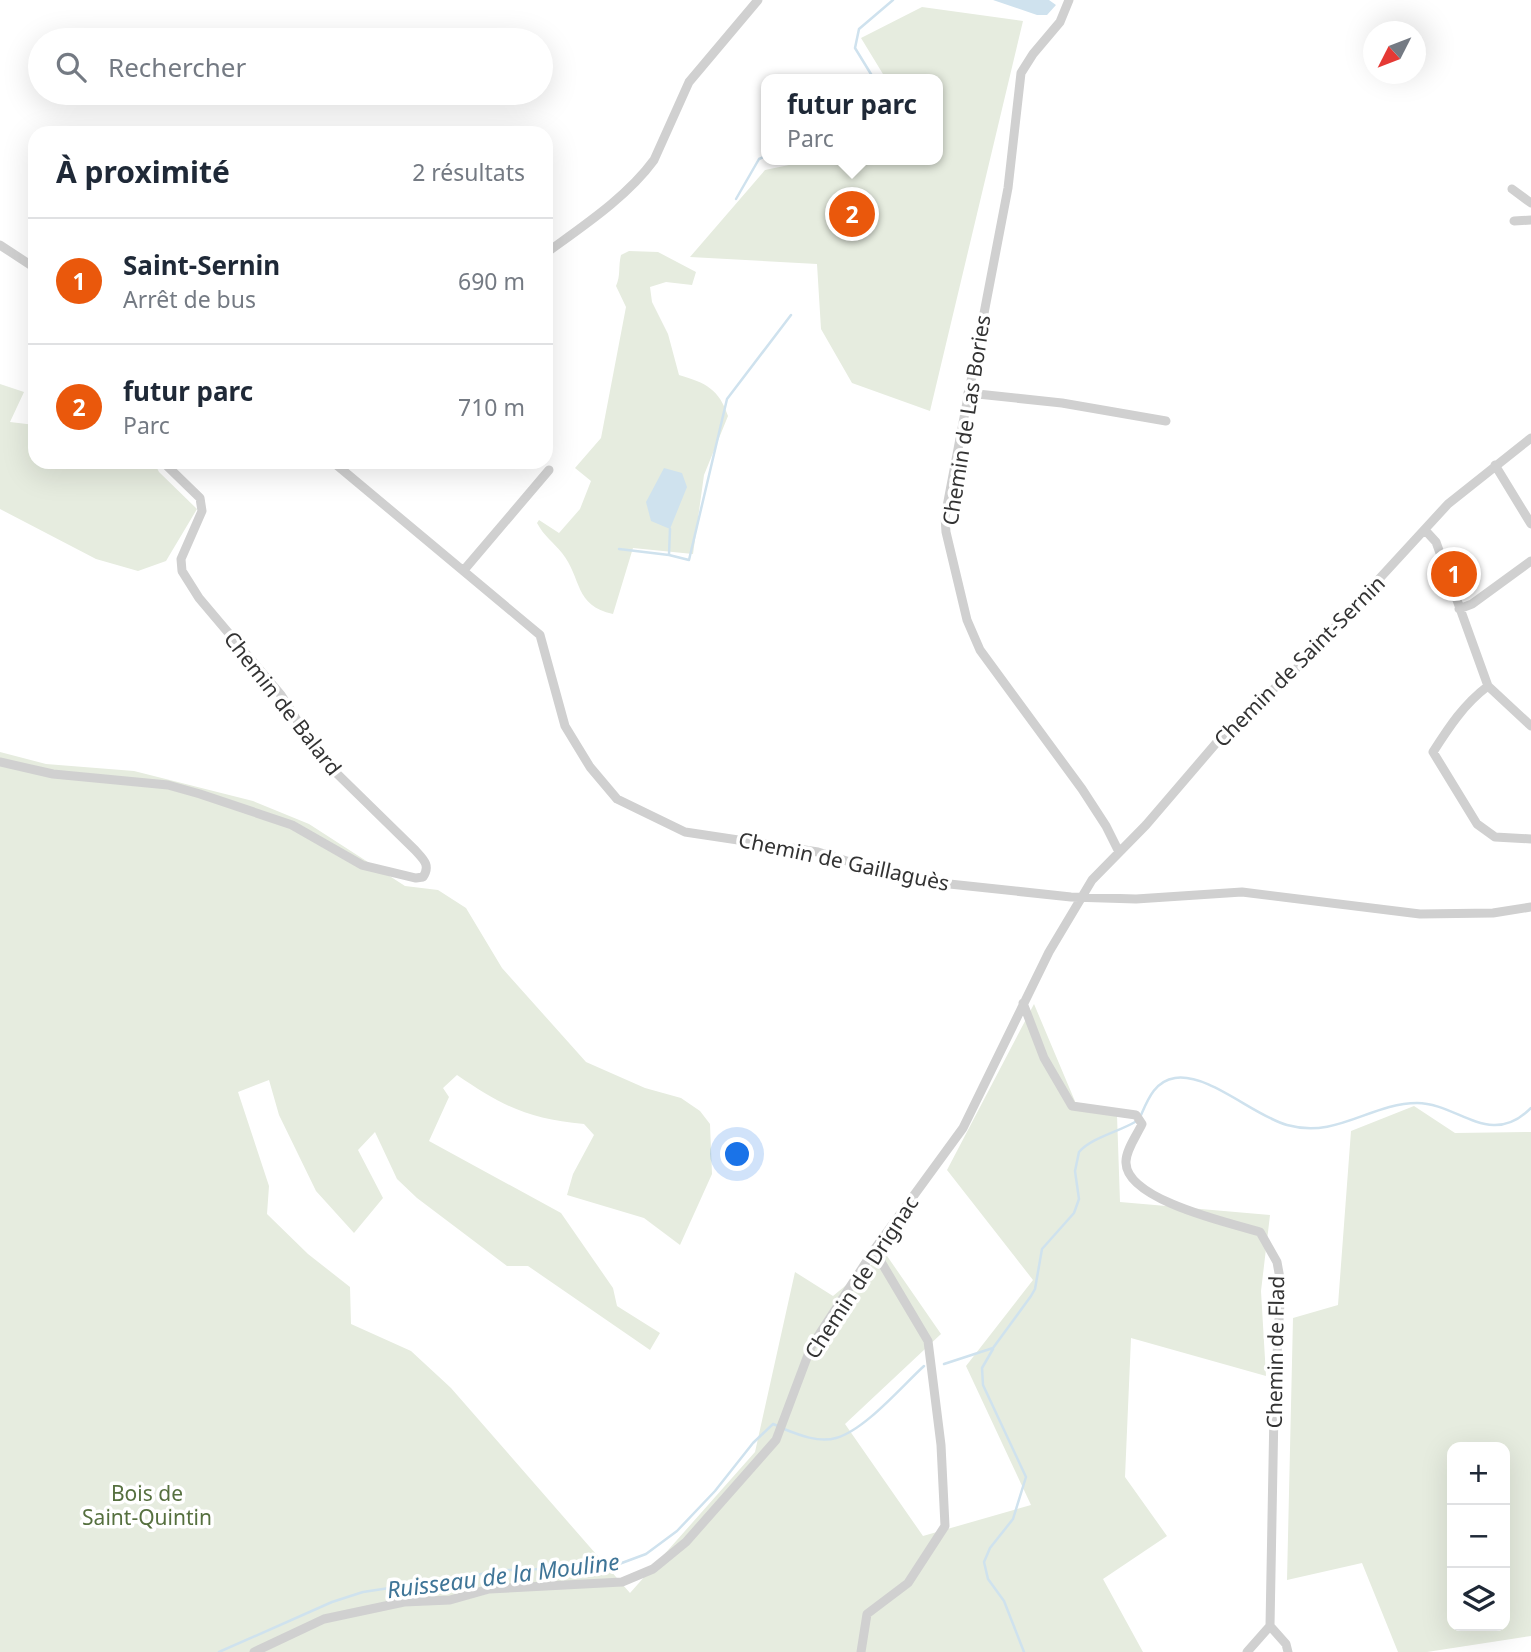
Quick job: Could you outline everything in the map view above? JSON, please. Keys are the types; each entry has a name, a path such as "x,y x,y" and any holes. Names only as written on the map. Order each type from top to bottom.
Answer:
{"street":[{"path":"553,248 634,184 647,170 689,82 758,0"},
{"name":"Chemin de Las Bories","path":"1069,0 1060,22 1033,54 1021,74 1008,188 945,517 967,620 979,650 1082,789 1119,852"},
{"path":"1512,189 1531,203"},
{"path":"1514,222 1531,220"},
{"path":"0,245 28,263"},
{"path":"968,393 1062,404 1166,421"},
{"name":"Chemin de Saint-Sernin","path":"1079,897 1224,734 1299,666 1448,505 1494,465 1531,438"},
{"path":"1494,465 1531,524"},
{"name":"Chemin de Balard","path":"0,762 53,774 168,785 292,825 362,865 416,878 423,877 427,871 426,862 415,850 321,758 281,695 200,598 182,571 181,559 202,511 200,498 170,469"},
{"name":"Chemin de Gaillaguès","path":"342,469 540,635 565,726 590,768 617,799 647,816 685,832 740,838 818,852 881,872 940,883 1079,897 1136,899 1242,892 1420,914 1493,913 1531,907"},
{"path":"464,570 550,470"},
{"path":"1425,530 1436,542 1488,686 1531,726"},
{"path":"1459,609 1472,604 1531,561"},
{"path":"1488,686 1473,697 1455,718 1433,752 1477,824 1495,837 1531,839"},
{"name":"Chemin de Drignac","path":"254,1652 324,1619 404,1602 450,1600 489,1589 622,1582 653,1569 686,1542 781,1429 811,1348 874,1250 963,1128 1023,1003 1079,897"},
{"name":"Chemin de Flad","path":"1023,1003 1045,1058 1072,1105 1136,1115 1142,1124 1125,1160 1127,1173 1135,1185 1164,1200 1260,1232 1277,1262 1281,1284 1274,1410 1270,1626"},
{"path":"861,1652 867,1614 908,1583 945,1526 941,1445 928,1341 874,1250"},
{"path":"1247,1652 1270,1626 1286,1644 1288,1652"}],"green space":[{"path":"922,7 1023,21 930,411 852,383 821,329 817,264 690,257 765,170 789,165 943,165 943,74 883,74 861,38"},
{"path":"629,251 658,252 696,272 692,285 666,282 650,287 652,302 668,334 679,375 697,381 716,393 728,416 704,475 693,554 633,548 613,614 591,605 585,598 568,562 537,523 539,520 559,533 580,509 591,481 575,468 601,438 626,307 616,286 621,255"},
{"path":"0,384 24,392 10,422 28,424 28,469 158,469 197,509 166,561 138,571 96,559 0,509"},
{"name":"Bois de Saint-Quintin","path":"0,752 46,764 134,771 253,801 309,824 405,886 438,890 466,908 502,968 586,1062 645,1088 681,1098 700,1111 710,1124 712,1174 680,1245 644,1218 567,1195 573,1174 594,1135 584,1124 547,1119 517,1109 502,1103 457,1075 443,1088 449,1097 429,1141 561,1213 613,1288 617,1306 660,1333 650,1350 528,1266 507,1266 417,1198 397,1179 375,1132 358,1150 383,1198 354,1233 316,1191 279,1115 269,1080 238,1092 269,1186 267,1214 308,1254 350,1287 351,1324 411,1351 451,1388 630,1593 755,1452 795,1272 833,1296 885,1253 941,1334 845,1424 923,1536 1031,1505 966,1366 1033,1280 947,1170 1034,1004 1077,1106 1117,1115 1120,1202 1270,1215 1261,1291 1266,1376 1131,1338 1125,1477 1167,1536 1103,1579 1143,1652 0,1652"},
{"path":"1414,1106 1455,1133 1531,1132 1531,1636 1427,1652 1398,1652 1362,1563 1287,1580 1293,1318 1338,1305 1351,1131"}],"water":[{"path":"993,0 1049,0 1056,5 1047,15 1037,15"},
{"path":"664,468 682,473 687,487 670,529 651,521 646,502"}],"waterway":[{"path":"871,74 855,48 859,29 893,0"},
{"path":"736,199 761,158"},
{"path":"669,555 689,560 727,399 791,315"},
{"path":"619,549 669,555 670,529"},
{"name":"Ruisseau de la Mouline","path":"1141,1115 1157,1087 1175,1078 1202,1082 1274,1120 1305,1128 1338,1124 1384,1108 1417,1103 1432,1105 1474,1121 1502,1125 1516,1120 1531,1108"},
{"name":"Ruisseau de la Mouline","path":"944,1364 993,1348 1035,1289 1042,1249 1074,1213 1079,1199 1075,1171 1079,1152 1098,1139 1135,1122"},
{"path":"993,1349 982,1368 983,1385 1026,1477 1013,1519 990,1548 984,1562 988,1579 1004,1601 1024,1652"},
{"name":"Ruisseau de la Mouline","path":"784,1429 809,1438 836,1438 871,1417 924,1366"},
{"name":"Ruisseau de la Mouline","path":"219,1652 332,1602 363,1592 508,1570 611,1567 646,1554 677,1531 715,1491 753,1443 773,1424 778,1426"}],"place":[{"name":"futur parc","path":"852,214"},
{"name":"Saint-Sernin","path":"1454,574"}]}
